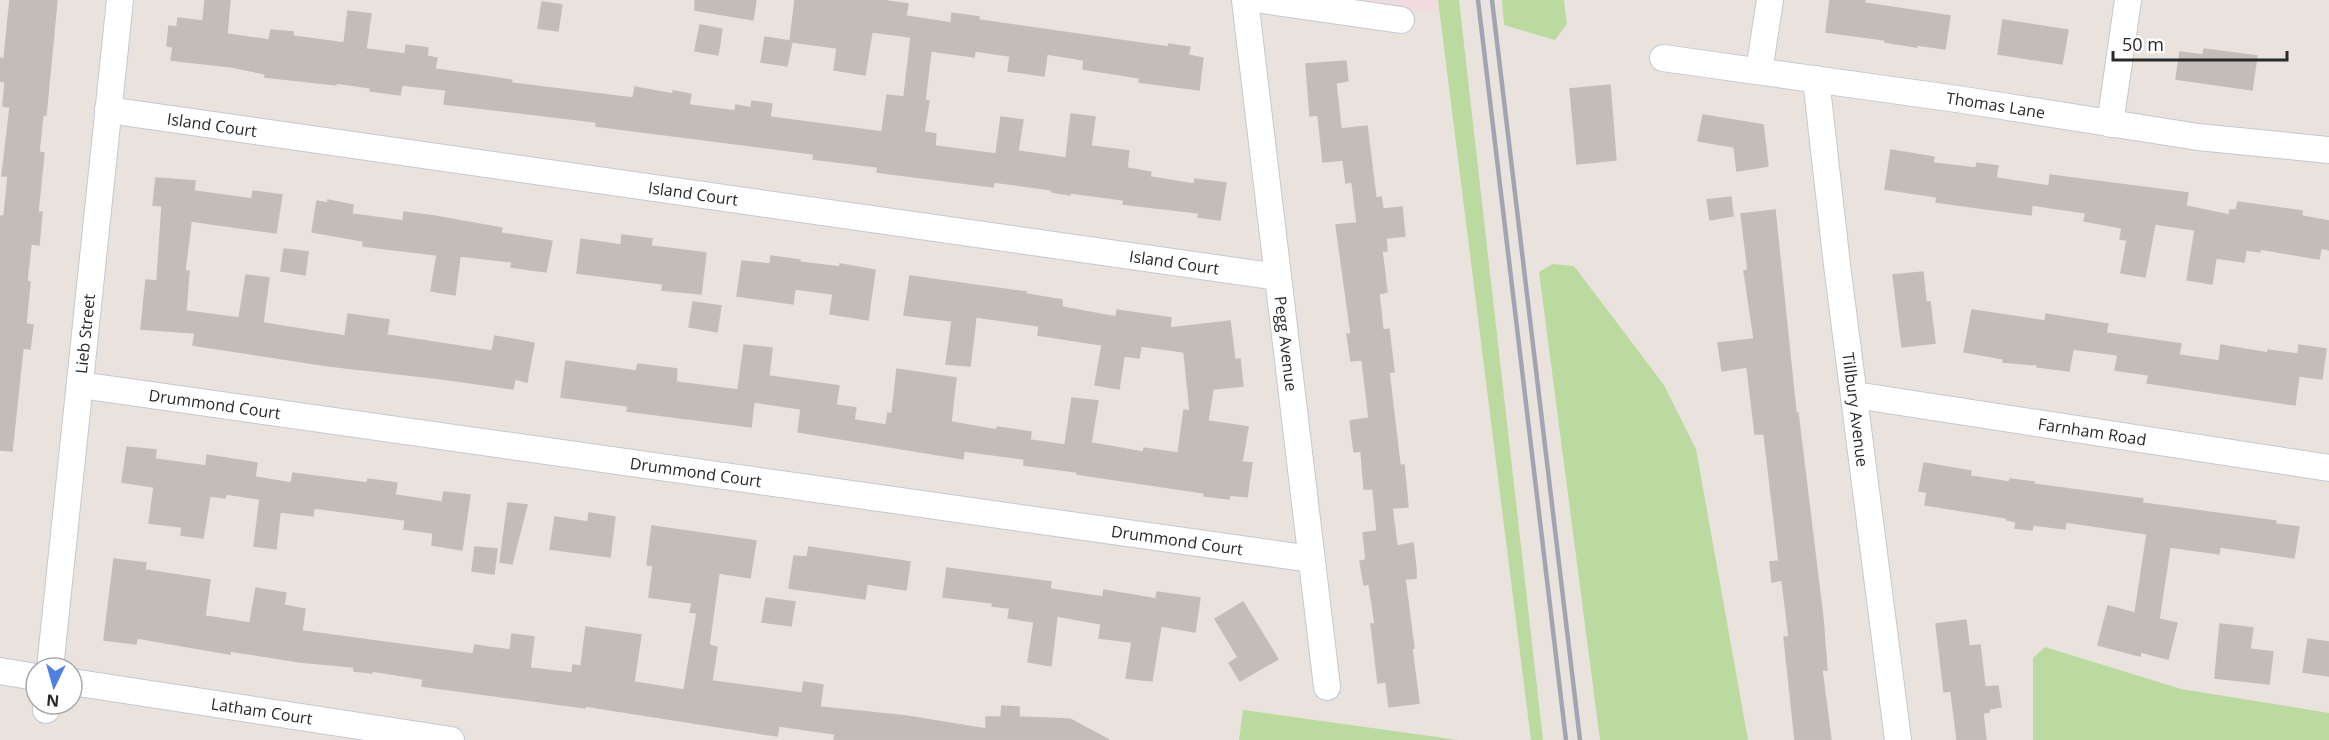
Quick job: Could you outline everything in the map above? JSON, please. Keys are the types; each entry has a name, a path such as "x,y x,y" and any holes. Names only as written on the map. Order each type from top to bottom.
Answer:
{"street":[{"name":"Lieb Street","path":"51,656 120,0"},
{"name":"Pegg Avenue","path":"1245,0 1327,687"},
{"path":"1263,0 1401,20"},
{"path":"1759,70 1770,0"},
{"path":"2110,124 2128,0"},
{"name":"Thomas Lane","path":"1663,58 1964,100 2198,137 2329,150"},
{"name":"Tillbury Avenue","path":"1816,79 1837,265 1898,740"},
{"name":"Island Court","path":"108,110 1278,277"},
{"name":"Drummond Court","path":"80,385 1311,559"},
{"name":"Farnham Road","path":"1855,395 2329,468"},
{"path":"0,671 24,675"},
{"name":"Latham Court","path":"84,684 451,740"}],"shaded area":[{"path":"1354,0 1438,0 1439,13"}],"green space":[{"path":"1438,0 1459,0 1543,740 1531,740"},
{"path":"1502,0 1564,0 1567,24 1555,40 1504,25"},
{"path":"1553,264 1574,266 1664,385 1696,449 1748,740 1600,740 1539,272"},
{"path":"2045,647 2181,689 2329,713 2329,740 2033,740 2033,658"},
{"path":"1243,710 1458,740 1239,740"}],"building":[{"path":"10,0 57,0 46,115 43,115 39,152 44,153 38,212 42,212 39,245 31,244 27,281 30,282 26,324 33,325 30,349 23,348 12,451 0,450 0,216 4,216 8,176 2,176 10,107 3,106 5,82 0,81 0,58 4,59"},
{"path":"205,0 230,0 227,34 269,40 271,30 293,32 293,36 344,43 348,11 371,14 366,49 405,54 406,45 428,48 427,56 437,58 435,69 512,80 511,83 633,98 635,87 673,94 673,91 691,94 689,105 735,111 736,105 751,108 752,101 772,104 770,117 882,132 887,95 904,97 911,37 872,32 865,75 834,70 837,48 792,42 787,66 761,62 765,37 790,41 795,0 880,0 908,4 906,16 951,23 952,13 979,17 979,20 1168,47 1169,44 1190,47 1188,55 1203,58 1199,90 1139,82 1140,78 1083,69 1084,60 1047,54 1044,76 1008,71 1010,56 975,51 974,57 931,51 925,100 929,101 924,132 936,134 935,146 996,154 1001,117 1023,120 1018,151 1066,158 1071,114 1095,117 1091,146 1129,151 1127,168 1151,172 1150,177 1194,184 1195,179 1226,183 1220,220 1198,217 1199,213 1123,204 1124,200 1071,193 1070,195 1052,192 1052,190 994,182 993,187 877,172 878,167 813,159 814,154 596,126 596,122 444,104 446,90 402,85 400,95 336,83 336,85 265,77 265,74 232,67 171,60 173,47 167,46 169,26 177,27 178,18 203,21"},
{"path":"695,0 756,0 753,20 695,10"},
{"path":"1830,0 1865,0 1864,3 1950,16 1945,49 1917,45 1917,47 1826,32"},
{"path":"542,2 562,5 558,31 538,28"},
{"path":"2003,20 2068,30 2062,64 1998,54"},
{"path":"700,25 722,29 718,55 695,51"},
{"path":"2204,49 2257,56 2252,90 2176,79 2180,52 2203,55"},
{"path":"1346,61 1348,81 1336,83 1341,129 1367,126 1376,198 1381,197 1383,209 1402,207 1405,236 1386,238 1387,251 1382,251 1387,292 1379,294 1383,330 1389,329 1394,372 1389,372 1400,465 1404,465 1408,507 1392,508 1397,546 1413,543 1416,569 1416,578 1405,579 1419,703 1389,707 1386,682 1378,683 1371,624 1375,624 1369,584 1364,585 1360,561 1366,560 1363,533 1377,531 1373,489 1364,489 1361,451 1354,452 1350,421 1369,418 1362,360 1351,361 1347,334 1351,334 1336,225 1357,223 1352,182 1346,183 1343,160 1323,162 1318,115 1310,116 1306,64"},
{"path":"1610,85 1616,160 1577,164 1570,89"},
{"path":"1703,115 1763,125 1768,166 1737,171 1734,147 1698,141"},
{"path":"1891,150 1934,157 1933,163 1976,168 1977,163 1998,166 1996,178 2049,186 2050,175 2188,193 2186,206 2229,215 2230,210 2236,210 2238,202 2302,211 2302,216 2329,221 2329,250 2321,248 2319,259 2260,249 2260,252 2246,250 2244,262 2216,258 2212,284 2187,280 2195,230 2155,224 2145,277 2121,273 2127,240 2120,239 2122,228 2084,221 2086,213 2032,205 2031,215 1936,202 1937,197 1885,189"},
{"path":"156,178 195,181 194,191 252,199 253,191 282,195 276,233 191,221 185,271 189,271 186,311 239,318 246,275 269,278 263,323 345,336 348,314 389,320 387,335 492,351 495,336 534,343 527,382 515,379 513,389 329,366 193,345 195,333 141,329 146,280 157,281 162,206 153,205"},
{"path":"1731,197 1733,216 1710,220 1707,200"},
{"path":"328,200 353,205 352,214 403,221 404,212 434,216 502,228 501,233 552,241 546,272 511,267 512,262 460,256 455,295 431,291 437,255 363,246 363,241 312,232 317,201 328,203"},
{"path":"1775,210 1796,413 1798,413 1823,619 1827,670 1822,670 1831,740 1795,740 1784,637 1789,637 1782,580 1772,582 1770,562 1779,561 1764,434 1755,434 1747,367 1722,371 1718,343 1754,339 1744,271 1748,270 1741,214"},
{"path":"622,235 652,239 651,246 706,253 701,294 662,290 663,284 577,273 581,239 621,245"},
{"path":"284,249 308,252 305,275 281,271"},
{"path":"771,256 800,260 799,262 840,267 840,264 875,270 868,320 830,314 833,294 795,289 793,304 737,296 742,261 770,264"},
{"path":"1923,272 1926,302 1930,302 1935,343 1902,347 1893,275"},
{"path":"910,276 1026,292 1026,294 1062,300 1062,307 1116,317 1117,310 1171,318 1170,328 1230,321 1235,360 1240,359 1243,386 1213,389 1208,421 1248,427 1242,462 1252,463 1247,497 1230,495 1229,499 1204,496 1204,493 1024,465 1024,459 964,451 963,459 798,432 801,409 754,402 751,427 627,411 628,406 561,397 566,361 636,371 638,364 677,369 676,382 738,390 744,345 772,348 769,376 839,386 836,405 856,408 854,420 886,425 888,413 892,414 897,369 956,378 951,422 997,430 997,427 1031,432 1030,440 1065,445 1072,398 1098,401 1091,443 1143,452 1144,448 1178,453 1184,410 1190,411 1184,352 1141,346 1139,358 1124,356 1119,389 1095,385 1102,345 1038,335 1039,326 976,317 970,366 946,364 952,321 904,315"},
{"path":"693,302 721,306 717,332 689,327"},
{"path":"1972,310 2045,321 2046,314 2108,324 2106,333 2181,344 2179,355 2219,361 2221,345 2268,353 2268,350 2298,354 2299,345 2326,349 2322,379 2299,376 2295,405 2147,383 2149,375 2115,370 2118,355 2073,349 2069,371 2003,362 2004,359 1964,352"},
{"path":"127,447 156,450 155,459 206,466 207,455 257,463 255,477 291,483 293,473 367,483 368,479 397,483 395,495 442,502 444,492 470,495 462,550 432,545 433,533 404,529 405,520 314,508 313,516 280,512 276,549 254,546 260,499 226,494 225,498 210,496 203,538 181,535 182,527 149,523 154,487 122,482"},
{"path":"1924,463 1971,471 1970,476 2009,482 2010,479 2034,482 2033,484 2143,499 2142,503 2276,521 2275,524 2299,527 2294,558 2220,547 2219,554 2170,547 2159,619 2177,623 2168,659 2141,652 2140,656 2098,645 2108,606 2135,613 2147,534 2066,522 2065,529 2033,525 2032,530 2015,528 2016,522 2007,520 2007,518 1925,505 1927,492 1919,491"},
{"path":"508,503 527,505 512,564 500,562"},
{"path":"589,513 615,517 610,557 550,549 555,517 588,522"},
{"path":"652,526 756,541 750,578 719,573 709,645 717,647 712,681 802,693 804,682 823,685 820,707 906,716 986,729 986,717 1001,717 1002,706 1019,707 1019,717 1070,719 1109,740 834,740 835,734 779,726 777,736 585,706 585,708 422,686 423,679 372,671 372,673 354,671 354,667 300,662 230,651 230,654 137,638 136,644 104,640 114,559 146,563 145,570 210,580 205,616 250,623 256,588 286,593 284,605 305,609 302,631 473,654 475,645 510,650 512,634 534,637 530,668 572,673 573,665 581,666 586,627 641,635 634,682 684,690 697,613 690,612 692,603 649,597 653,566 647,565"},
{"path":"475,547 497,549 494,574 472,571"},
{"path":"809,547 910,562 906,590 867,584 865,599 789,588 794,556 807,557"},
{"path":"947,568 1051,582 1050,589 1103,597 1104,590 1156,599 1157,592 1200,598 1195,632 1161,626 1152,681 1126,678 1132,642 1099,638 1101,624 1057,616 1051,666 1028,662 1034,622 1008,618 1010,608 992,606 993,603 943,597"},
{"path":"766,598 795,602 791,626 762,622"},
{"path":"1243,602 1278,659 1240,681 1229,663 1238,657 1215,619"},
{"path":"1966,620 1969,646 1980,645 1985,687 1998,686 2001,707 1989,709 1989,712 1983,713 1986,740 1957,740 1951,691 1944,692 1936,624"},
{"path":"2220,624 2253,628 2250,649 2273,652 2269,684 2215,678"},
{"path":"2308,639 2329,642 2329,676 2303,672"}],"railway":[{"path":"1478,0 1566,740"},
{"path":"1492,0 1580,740"}]}
